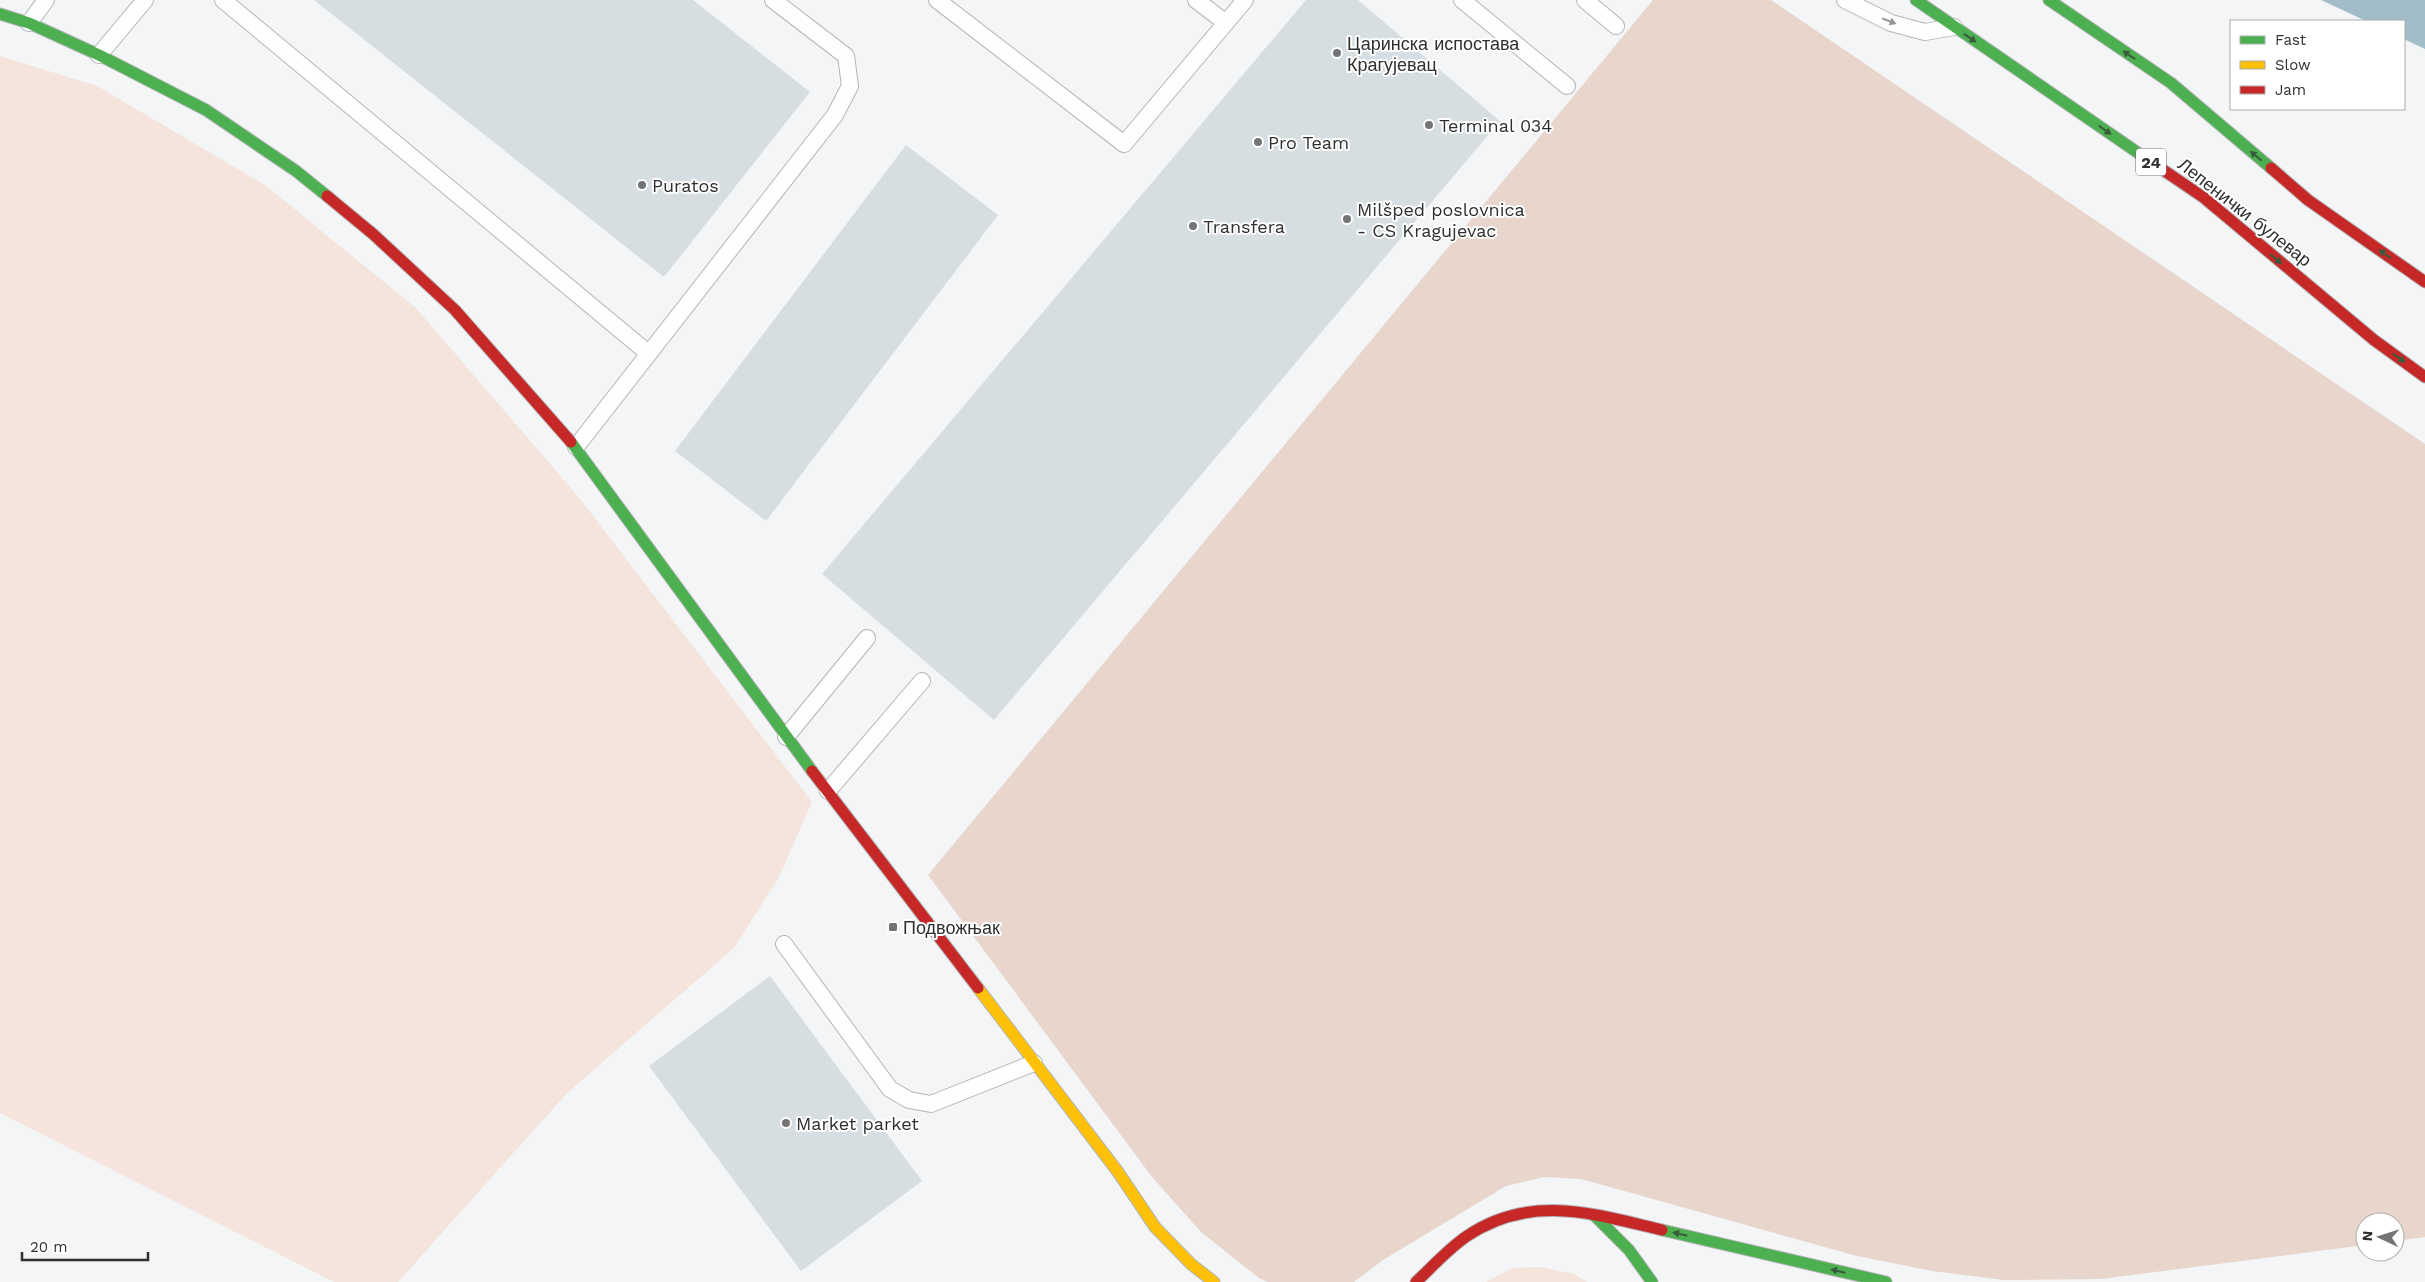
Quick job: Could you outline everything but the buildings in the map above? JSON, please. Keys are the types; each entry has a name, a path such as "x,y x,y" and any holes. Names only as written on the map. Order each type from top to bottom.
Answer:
{"street":[{"name":"Лепенички булевар","path":"1916,0 2203,198 2374,340 2425,377"},
{"path":"2049,0 2171,83 2308,200 2425,282"},
{"path":"0,14 29,23 100,55 206,110 312,183 373,234 455,310 576,447 786,737 1118,1172 1155,1227 1191,1264 1214,1282"},
{"path":"1416,1282 1455,1245 1487,1225 1498,1220 1545,1209 1570,1209 1886,1282"},
{"path":"1594,1215 1630,1250 1652,1282"}],"lane":[{"path":"29,23 46,0"},
{"path":"100,55 145,0"},
{"path":"223,0 648,353"},
{"path":"576,447 835,115 850,86 846,56 773,0"},
{"path":"937,0 1124,144 1245,0"},
{"path":"1196,0 1226,23"},
{"path":"1462,0 1567,86"},
{"path":"1585,0 1616,26"},
{"path":"1845,0 1891,23 1925,32 1954,28"},
{"path":"786,737 867,638"},
{"path":"828,791 922,681"},
{"path":"784,944 890,1089 909,1100 931,1104 1034,1063"}],"shaded area":[{"path":"1653,0 1771,0 2425,444 2425,1237 2405,1240 2405,1212 2355,1212 2355,1246 2101,1279 2004,1280 1932,1271 1857,1256 1581,1179 1544,1177 1506,1186 1383,1260 1354,1282 1268,1282 1259,1278 1201,1232 1152,1177 928,875"},
{"path":"0,56 97,86 265,185 416,308 581,500 812,802 779,877 734,948 567,1093 398,1282 334,1282 0,1113"},
{"path":"1541,1267 1574,1274 1587,1282 1486,1282 1512,1268"}],"water":[{"path":"2321,0 2425,0 2425,49 2405,39 2405,20 2364,20"}],"traffic: fast":[{"path":"1916,0 2147,159"},
{"path":"2049,0 2171,83 2271,168"},
{"path":"0,14 29,23 99,55 206,110 296,171 327,196"},
{"path":"571,442 812,771"},
{"path":"1594,1215 1629,1250 1652,1282"},
{"path":"1662,1230 1886,1282"}],"traffic: slow":[{"path":"978,988 1118,1172 1155,1227 1191,1264 1214,1282"}],"traffic: jam":[{"path":"2147,159 2203,197 2374,340 2425,377"},
{"path":"2271,168 2308,200 2425,282"},
{"path":"327,196 373,234 455,310 571,442"},
{"path":"812,771 978,988"},
{"path":"1416,1282 1447,1252 1467,1236 1491,1223 1515,1215 1539,1211 1563,1211 1612,1218 1662,1230"}],"place":[{"name":"Царинска испостава Крагујевац","path":"1337,53"},
{"name":"Terminal 034","path":"1429,125"},
{"name":"Pro Team","path":"1258,142"},
{"name":"Puratos","path":"642,185"},
{"name":"Milšped poslovnica - CS Kragujevac","path":"1347,219"},
{"name":"Transfera","path":"1193,226"},
{"name":"Подвожњак","path":"893,927"},
{"name":"Market parket","path":"786,1123"}]}
